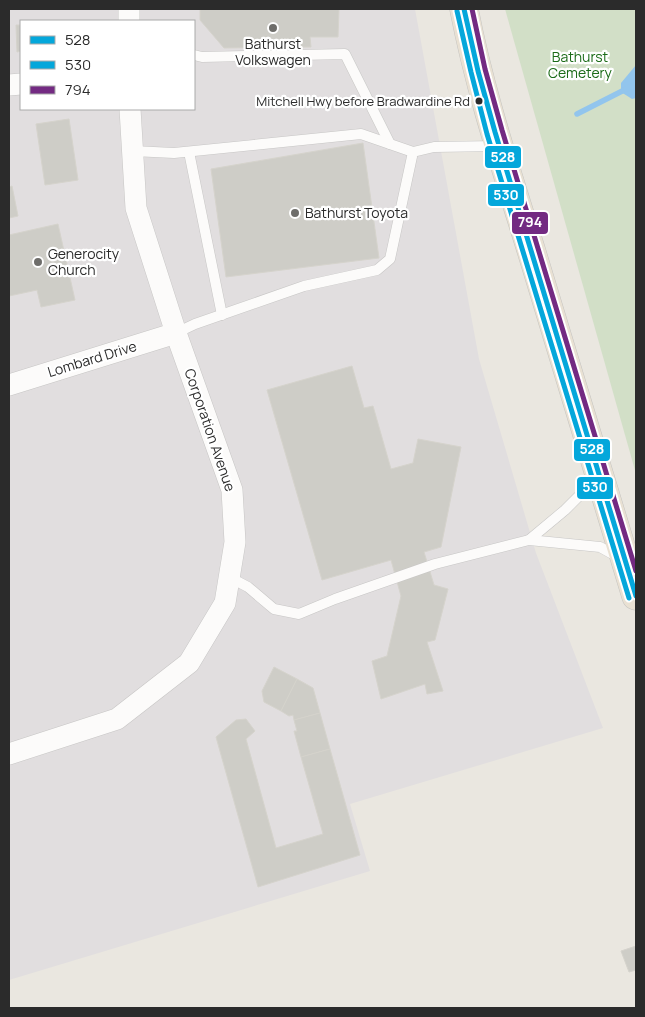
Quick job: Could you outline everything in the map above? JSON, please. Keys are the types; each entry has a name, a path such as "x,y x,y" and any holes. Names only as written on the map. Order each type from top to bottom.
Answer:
{"highway":[{"path":"464,9 498,146 636,596"}],"street":[{"name":"Corporation Avenue","path":"9,754 117,719 189,663 225,603 234,542 232,490 176,333 136,208 130,110"},
{"name":"Lombard Drive","path":"9,385 176,333"}],"lane":[{"path":"195,55 202,57 345,54 390,144"},
{"path":"133,151 189,152 361,134 413,152 434,147 498,146"},
{"path":"189,152 222,315"},
{"path":"176,333 195,324 304,286 377,270 390,259 413,152"},
{"path":"528,540 565,510 600,476"},
{"path":"229,577 248,587 274,609 299,614 334,599 435,564 528,540 600,547 625,561"}],"shaded area":[{"path":"9,9 415,9 479,359 536,553 603,728 350,804 370,871 9,980"}],"green space":[{"name":"Bathurst Cemetery","path":"505,9 636,9 636,474"}],"water":[{"path":"636,65 636,98 632,99 621,92 621,83"}],"building":[{"name":"Bathurst Volkswagen","path":"200,9 339,9 338,37 310,37 311,47 224,48 200,20"},
{"path":"16,25 20,25 20,51 17,52"},
{"path":"69,119 78,180 45,185 36,124"},
{"name":"Bathurst Toyota","path":"363,143 379,258 226,277 211,169"},
{"path":"12,186 18,216 9,218 9,187"},
{"name":"Generocity Church","path":"58,224 75,300 41,307 37,290 9,296 9,235"},
{"path":"352,366 364,408 373,406 391,469 413,463 418,439 461,447 441,547 424,552 434,585 448,589 435,640 427,642 443,691 427,694 425,684 381,699 372,661 387,656 401,596 391,560 322,580 267,390"},
{"path":"274,667 297,679 281,711 264,702 262,691"},
{"path":"297,679 313,688 320,713 294,720 293,715 289,716 281,711"},
{"path":"320,713 330,749 301,757 294,731 297,731 294,720"},
{"path":"246,719 255,731 246,739 276,848 323,834 301,757 330,749 360,855 258,887 216,737 236,720"},
{"path":"636,946 636,970 629,972 621,951"}],"waterway":[{"path":"577,114 636,84"}],"transit line":[{"name":"528","path":"464,9 478,71 495,132 636,596"},
{"name":"794","path":"472,9 485,69 502,130 636,571"},
{"name":"530","path":"457,11 487,134 629,598"}],"place":[{"name":"Bathurst Volkswagen","path":"273,28"},
{"name":"Mitchell Hwy before Bradwardine Rd","path":"479,101"},
{"name":"Bathurst Toyota","path":"295,213"},
{"name":"Generocity Church","path":"38,262"}]}
